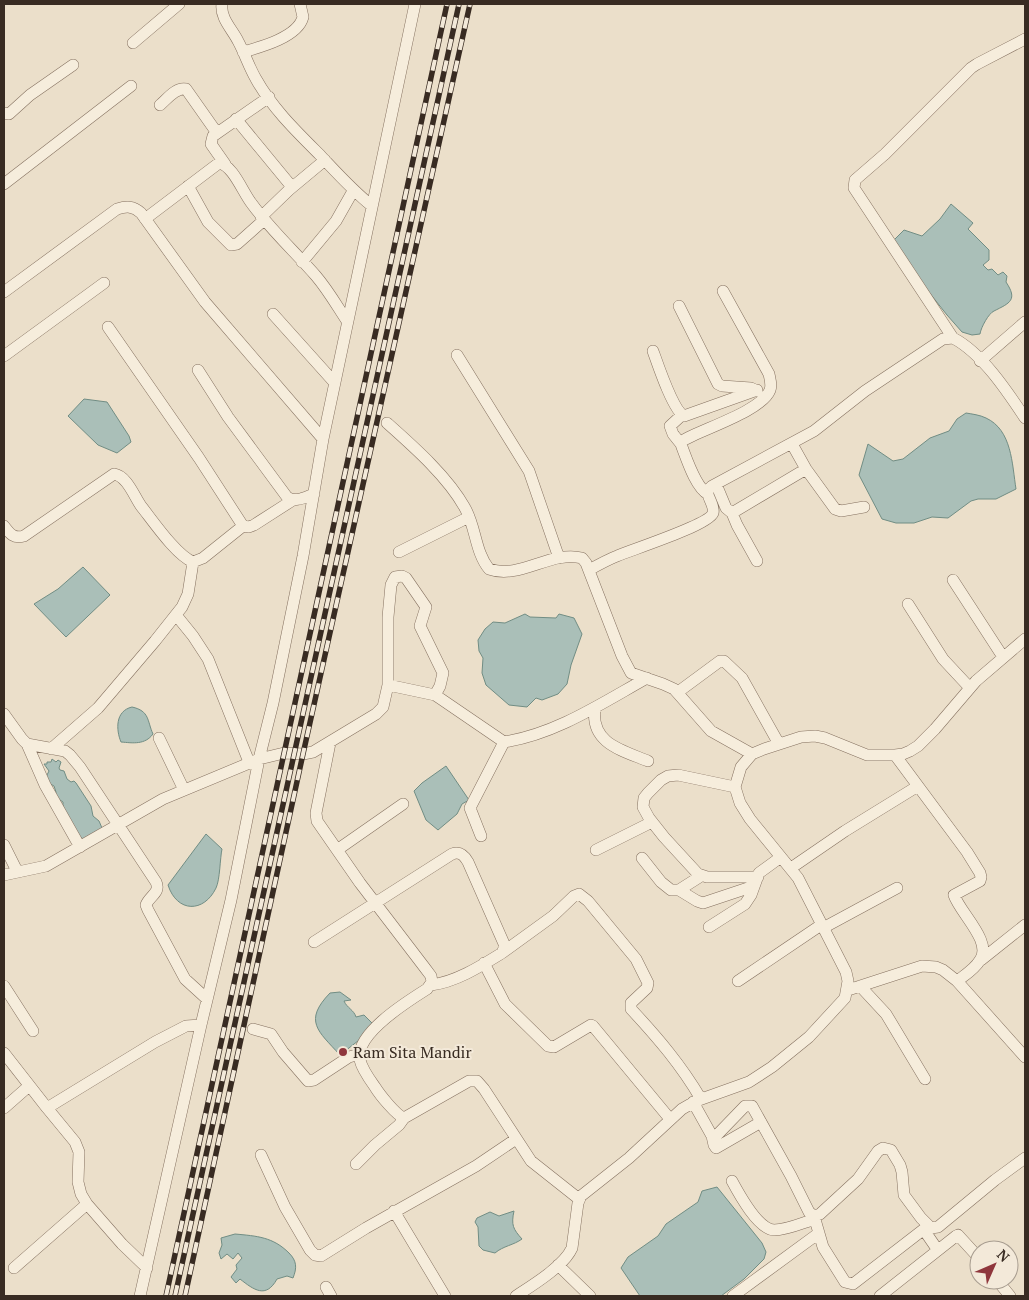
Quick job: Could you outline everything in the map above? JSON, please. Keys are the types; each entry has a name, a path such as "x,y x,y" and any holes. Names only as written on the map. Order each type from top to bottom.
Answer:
{"street":[{"path":"133,43 179,4"},
{"path":"222,4 224,17 256,79 269,98 353,191 372,206"},
{"path":"243,52 276,41 298,26 302,22 303,17 300,4"},
{"path":"140,1296 231,900 254,760 273,703 314,494 322,439 415,4"},
{"path":"1025,40 971,68 885,154 860,175 854,184 856,191 953,338 980,361 1009,394 1025,418"},
{"path":"4,113 9,114 30,95 74,66"},
{"path":"4,184 131,86"},
{"path":"160,105 176,91 181,88 186,89 217,133"},
{"path":"269,98 213,136 212,144 262,219 316,276 347,321"},
{"path":"236,119 292,187"},
{"path":"188,186 208,222 231,244 237,244 292,187 325,160"},
{"path":"145,219 219,163 225,164"},
{"path":"302,262 336,221 353,191"},
{"path":"4,292 117,210 124,207 135,208 205,302 322,439"},
{"path":"4,356 104,283"},
{"path":"682,415 688,416 770,391 769,374 724,291"},
{"path":"679,306 718,384 722,386 751,388 760,394"},
{"path":"273,314 334,382"},
{"path":"980,361 1025,322"},
{"path":"108,328 199,458 243,526 249,527 254,525 293,500 314,494"},
{"path":"589,570 615,556 681,532 711,518 713,508 708,494 709,488 814,431 865,392 936,343 943,339 953,338"},
{"path":"653,351 664,379 682,415"},
{"path":"457,355 529,471 559,558"},
{"path":"198,370 236,428 287,497 293,500"},
{"path":"681,444 686,439 742,414 760,394"},
{"path":"682,415 670,426 673,434 681,444 698,484 703,492 708,494"},
{"path":"387,423 451,488 466,510 484,561 489,569 515,570 559,558 582,558 589,570 628,670 631,673 663,684 678,692 711,730 752,754"},
{"path":"792,444 806,469 838,511 864,506"},
{"path":"732,513 806,469"},
{"path":"4,526 13,536 18,538 24,536 112,475 119,475 140,505 177,551 193,562"},
{"path":"716,484 726,508 732,513 757,560"},
{"path":"399,552 469,517"},
{"path":"193,562 203,558 243,526"},
{"path":"51,749 98,708 176,615 188,594 193,562"},
{"path":"4,875 46,866 163,799 254,760 284,753 302,754 313,752 376,714 387,697 388,617 391,585 395,578 402,576 414,587 426,607 420,626 442,672 440,686 435,696"},
{"path":"953,580 1003,657"},
{"path":"908,604 943,659 970,688"},
{"path":"176,615 208,659 254,760"},
{"path":"516,1296 567,1257 572,1248 580,1198 629,1158 670,1119 697,1100 743,1085 772,1067 814,1032 845,998 848,990 846,972 802,885 791,868 750,819 740,803 735,787 741,767 752,754 801,737 815,736 837,742 859,753 903,754 918,746 970,688 1025,638"},
{"path":"678,692 720,661 724,661 742,678 779,744"},
{"path":"388,686 435,696 504,742 543,731 580,716 647,678"},
{"path":"595,708 595,725 601,737 612,746 648,761"},
{"path":"4,714 27,744 45,785 80,847"},
{"path":"160,738 184,790"},
{"path":"481,836 470,808 504,742"},
{"path":"330,743 316,817 321,828 431,976 431,985"},
{"path":"27,744 65,751 74,758 158,887 157,892 147,901 148,910 185,978 207,999"},
{"path":"895,755 967,852 980,873 980,881 954,895 984,946 981,960"},
{"path":"735,787 678,775 668,776 644,798 643,807 652,822 694,871 701,876 756,882"},
{"path":"791,868 845,831 918,786"},
{"path":"337,850 403,804"},
{"path":"596,850 652,822"},
{"path":"4,845 17,871"},
{"path":"314,942 452,854 459,853 468,862 504,941 505,946 502,953"},
{"path":"709,927 744,904 751,895 762,870 781,856"},
{"path":"642,858 668,888 675,891 701,876"},
{"path":"679,890 697,902 703,902 756,882"},
{"path":"738,981 822,926 896,888"},
{"path":"404,1118 397,1113 376,1089 361,1063 360,1054 366,1040 377,1026 431,985 450,981 502,953 579,894 582,895 627,947 641,967 648,986 631,1003 631,1009 667,1048 685,1072 716,1148 761,1122"},
{"path":"957,981 1025,925"},
{"path":"484,963 506,1004 548,1046 554,1047 591,1025 593,1026 670,1119"},
{"path":"848,990 922,966 936,967 957,981 1025,1057"},
{"path":"4,986 33,1030"},
{"path":"860,986 886,1014 925,1079"},
{"path":"47,1108 155,1042 186,1026 201,1025"},
{"path":"253,1029 271,1034 283,1052 308,1081 314,1080 349,1057 360,1054"},
{"path":"4,1053 75,1142 79,1152 78,1182 81,1194 87,1204 122,1244 147,1268"},
{"path":"356,1164 375,1145 400,1125 404,1118 469,1081 474,1080 484,1089 516,1139 536,1165 580,1198"},
{"path":"4,1108 29,1086"},
{"path":"712,1136 717,1135 748,1105 752,1106 809,1212 815,1218 825,1252 845,1282 850,1284 926,1228 938,1227 995,1180 1025,1159"},
{"path":"261,1155 285,1207 310,1250 315,1255 321,1256 394,1211 476,1166 516,1139"},
{"path":"732,1181 747,1206 760,1222 769,1229 779,1230 815,1218 853,1184 878,1151 887,1148 891,1150 900,1165 904,1195 926,1228 937,1249"},
{"path":"14,1268 87,1204"},
{"path":"394,1211 445,1296"},
{"path":"733,1296 819,1234"},
{"path":"880,1296 937,1249 958,1235 969,1247"},
{"path":"558,1265 590,1296"}],"water":[{"path":"951,204 973,223 968,229 989,250 989,260 983,265 988,270 992,269 998,275 1003,272 1007,276 1006,282 1010,288 1012,297 1004,306 992,312 980,334 972,335 962,332 917,277 894,240 904,230 922,236 940,219"},
{"path":"84,399 107,402 131,442 117,453 98,445 68,416"},
{"path":"966,413 986,418 995,423 1001,431 1006,439 1012,459 1016,489 996,499 971,501 948,518 932,517 914,523 896,523 882,519 859,475 868,444 893,461 903,459 930,438 949,431 957,419"},
{"path":"83,567 110,595 66,637 34,604 58,589"},
{"path":"525,614 530,617 556,618 559,614 574,618 582,634 571,665 567,684 558,694 542,700 536,698 527,707 509,705 486,685 482,673 483,658 479,651 478,640 485,629 493,622 505,623"},
{"path":"132,707 145,714 153,734 143,742 121,742 118,722 122,712"},
{"path":"52,759 56,762 58,760 61,762 60,770 64,771 67,779 76,783 91,806 93,816 99,821 102,828 85,840 77,834 70,824 64,812 63,802 60,800 57,805 54,800 56,792 54,786 47,782 46,777 49,771 44,764 51,762"},
{"path":"446,766 469,800 462,804 457,814 438,830 426,820 414,791"},
{"path":"206,834 222,849 216,888 205,902 191,906 184,905 172,894 168,885"},
{"path":"340,992 351,1000 344,1001 356,1017 364,1015 373,1024 363,1037 340,1055 320,1032 315,1019 317,1011 330,993"},
{"path":"717,1187 762,1243 766,1252 764,1259 744,1279 721,1296 640,1296 621,1268 628,1257 658,1236 666,1224 698,1202 702,1191"},
{"path":"514,1211 514,1226 522,1239 495,1253 483,1250 479,1246 478,1227 475,1222 477,1218 490,1212 499,1216"},
{"path":"235,1234 271,1240 283,1248 292,1256 295,1262 296,1268 293,1278 287,1276 277,1279 269,1289 264,1291 255,1289 240,1279 236,1283 231,1277 237,1269 236,1265 242,1258 238,1253 233,1259 227,1254 221,1259 219,1253 222,1245 221,1238"}],"railway":[{"path":"166,1296 447,4"},
{"path":"175,1296 459,4"},
{"path":"185,1296 303,754 470,4"}],"place":[{"name":"Ram Sita Mandir","path":"343,1052"}]}
